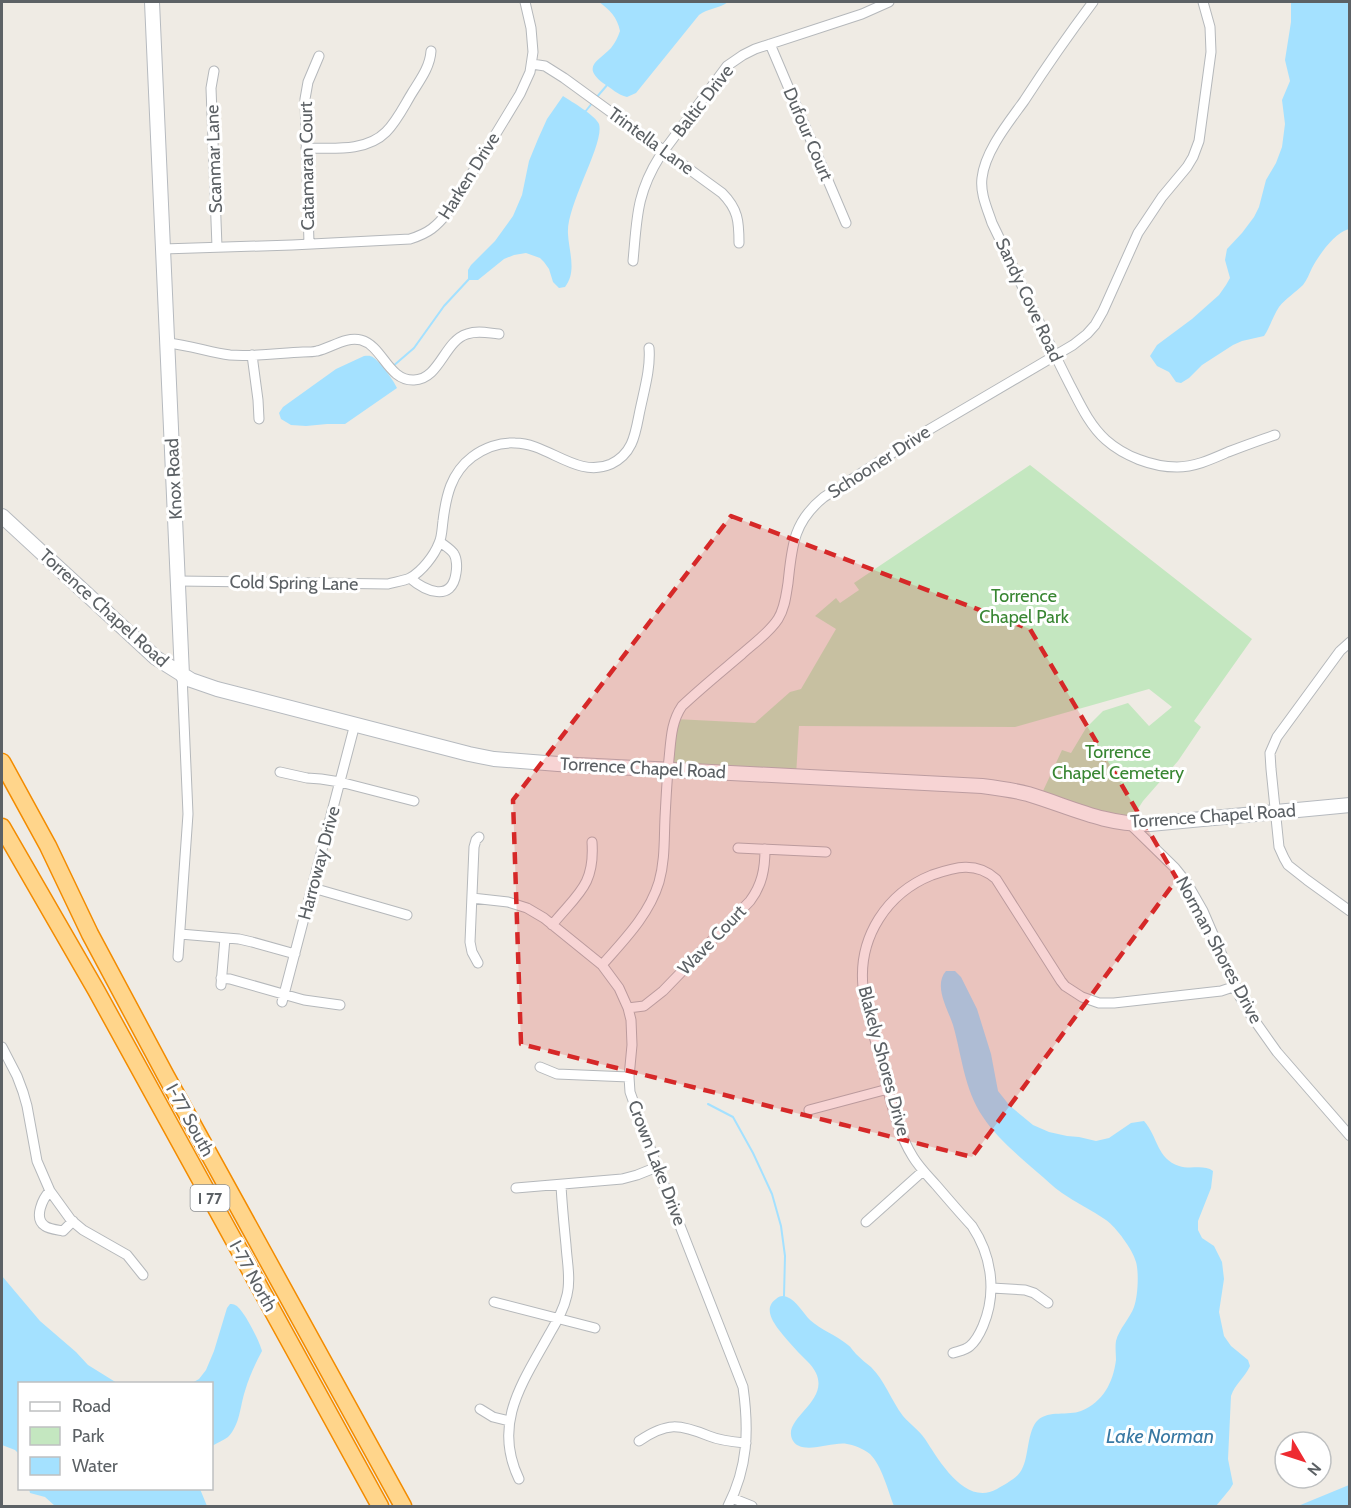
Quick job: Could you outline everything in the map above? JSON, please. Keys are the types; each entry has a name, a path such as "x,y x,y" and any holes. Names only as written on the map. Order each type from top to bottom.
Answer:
{"highway":[{"name":"I-77 South","path":"2,762 48,846 90,934 166,1076 403,1506"},
{"name":"I 77","path":"2,782 90,934"},
{"name":"I 77","path":"2,820 20,856"},
{"name":"I-77 North","path":"2,827 96,990 380,1506"}],"street":[{"name":"Knox Road","path":"152,2 188,814 178,957"},
{"name":"Harken Drive","path":"164,249 410,239 427,233 438,225 449,211 520,94 530,72 533,52 531,28 525,2"},
{"name":"Baltic Drive","path":"633,261 637,210 651,170 727,66 743,55 770,44 862,14 889,2"},
{"name":"Sandy Cove Road","path":"1093,2 1048,64 995,144 987,161 982,178 982,192 992,223 1055,356 1084,411 1101,435 1120,451 1153,464 1177,468 1194,466 1275,435"},
{"name":"Schooner Drive","path":"602,965 646,910 658,883 664,851 673,724 682,706 759,639 778,618 786,597 791,554 797,532 810,509 824,497 925,432 1082,340 1095,325 1138,233 1193,157 1199,141 1211,52 1210,27 1203,2"},
{"name":"Dufour Court","path":"770,44 846,223"},
{"path":"306,148 357,146 378,139 398,117 428,65 431,51"},
{"name":"Catamaran Court","path":"309,244 305,99 310,76 319,56"},
{"name":"Trintella Lane","path":"532,64 545,66 564,78 727,198 736,211 739,221 740,243"},
{"name":"Scanmar Lane","path":"214,71 211,88 217,248"},
{"path":"167,344 182,344 230,355 252,355 317,351 357,339 373,347 404,379 416,380 428,375 463,335 481,332 499,334"},
{"path":"440,542 454,553 457,565 455,580 449,589 442,593 418,585 410,578 434,554 440,542 444,504 450,485 463,465 479,452 498,445 515,443 539,448 590,468 600,468 613,463 627,452 636,430 649,365 649,348"},
{"path":"252,355 259,419"},
{"name":"Torrence Chapel Road","path":"2,516 156,658 182,675 217,689 469,754 494,759 558,764 1003,788 1095,817 1130,824 1350,805"},
{"name":"Cold Spring Lane","path":"178,581 388,584 410,578"},
{"path":"1350,642 1340,651 1273,742 1270,753 1279,847 1284,858 1288,865 1350,911"},
{"name":"Harroway Drive","path":"283,998 355,724"},
{"path":"280,772 340,782 414,801"},
{"name":"Norman Shores Drive","path":"1130,824 1187,883 1203,911 1250,1014 1277,1052 1350,1136"},
{"path":"478,963 470,942 474,847 479,837"},
{"path":"552,925 588,880 592,861 592,842"},
{"path":"738,848 826,852"},
{"name":"Wave Court","path":"628,1008 644,1006 653,1000 750,901 762,880 765,849"},
{"name":"Blakely Shores Drive","path":"953,1353 969,1347 977,1338 988,1311 992,1288 989,1264 978,1235 972,1226 914,1159 898,1125 888,1089 863,989 862,975 866,944 876,922 889,904 918,882 949,869 972,866 982,869 996,879 1061,981 1073,992 1088,1000 1114,1003 1221,991 1236,986"},
{"path":"313,888 407,915"},
{"name":"Crown Lake Drive","path":"472,898 518,904 544,918 602,965 619,988 628,1008 632,1035 628,1077 630,1092 743,1387 746,1409 746,1443 742,1468 730,1502"},
{"path":"180,934 252,942 295,954"},
{"path":"225,938 221,982 230,979 283,998 339,1005"},
{"path":"2,1047 23,1092 37,1161 50,1191 73,1221 83,1230 127,1255 143,1275"},
{"path":"540,1067 557,1074 628,1077"},
{"path":"809,1110 888,1089"},
{"path":"516,1188 622,1179 657,1167"},
{"path":"866,1222 924,1171"},
{"path":"519,1479 513,1468 509,1449 507,1435 509,1421 514,1402 567,1296 569,1278 561,1185"},
{"path":"50,1191 42,1202 40,1218 42,1223 46,1227 63,1231 73,1221"},
{"path":"992,1288 1025,1290 1034,1293 1048,1303"},
{"path":"494,1302 596,1328"},
{"path":"480,1409 493,1417 509,1421"},
{"path":"639,1441 657,1430 678,1427 688,1428 722,1440 746,1443"},
{"path":"730,1502 752,1506"}],"highlighted area":[{"path":"731,516 1030,629 1177,879 972,1157 521,1044 513,800"}],"green space":[{"name":"Torrence Chapel Park","path":"1030,465 1252,639 1194,721 1201,727 1178,761 1143,801 1132,818 1098,811 1043,791 1062,750 1071,753 1086,728 1103,711 1128,703 1149,726 1172,707 1149,689 1015,727 799,726 796,776 668,770 675,719 755,723 790,692 801,689 836,629 815,616 836,598 840,603 859,590 854,583"}],"water":[{"path":"599,2 728,2 699,15 636,93 627,97 603,83 593,72 594,64 611,48 620,31 612,14"},
{"path":"1291,2 1349,2 1349,229 1338,235 1323,251 1303,285 1279,307 1264,336 1233,345 1202,365 1189,378 1181,383 1176,382 1169,372 1157,366 1150,356 1157,345 1192,319 1219,295 1226,285 1230,278 1225,260 1227,249 1254,217 1266,180 1282,147 1285,124 1282,100 1290,81 1285,60 1291,22"},
{"path":"563,96 583,109 599,124 596,145 569,222 571,275 569,281 565,287 559,288 553,282 544,262 526,253 504,259 478,280 468,280 468,270 471,265 495,241 513,216 522,195 529,161 538,139 547,119"},
{"path":"364,356 371,356 377,360 397,388 345,424 291,425 281,419 279,413 283,407 336,369"},
{"name":"Lake Norman","path":"946,971 955,971 961,977 977,1009 991,1054 998,1091 1010,1106 1033,1125 1049,1132 1096,1141 1109,1138 1131,1123 1144,1121 1162,1153 1172,1163 1183,1167 1205,1168 1213,1171 1211,1188 1198,1221 1198,1230 1202,1238 1214,1246 1222,1262 1224,1279 1219,1312 1224,1336 1231,1346 1248,1360 1250,1366 1231,1396 1228,1459 1233,1484 1216,1506 894,1506 881,1472 868,1452 847,1444 802,1447 792,1439 791,1430 815,1395 818,1385 816,1374 807,1361 773,1321 771,1304 781,1296 794,1301 810,1320 839,1338 871,1367 903,1416 923,1436 945,1469 964,1487 974,1492 985,1493 997,1489 1014,1478 1024,1464 1034,1424 1048,1415 1076,1412 1089,1407 1106,1391 1112,1376 1116,1360 1116,1341 1134,1307 1136,1297 1138,1272 1134,1257 1124,1239 1110,1223 1056,1188 1008,1146 983,1117 968,1084 953,1025 943,998 941,984"},
{"path":"2,1276 40,1321 88,1365 115,1382 18,1382 18,1453 2,1445"},
{"path":"230,1304 238,1307 255,1333 262,1351 248,1381 235,1427 228,1437 213,1445 213,1382 194,1382 206,1370"},
{"path":"1349,1485 1349,1506 1298,1506"},
{"path":"29,1490 200,1490 207,1506 55,1506 45,1497 30,1493"}],"waterway":[{"path":"596,98 608,84"},
{"path":"585,112 593,102"},
{"path":"392,367 414,348 444,306 469,279"},
{"path":"708,1104 733,1117 772,1194 781,1226 785,1256 784,1296"}],"park label":[{"name":"Torrence Chapel Cemetery","path":"1118,762"}]}
